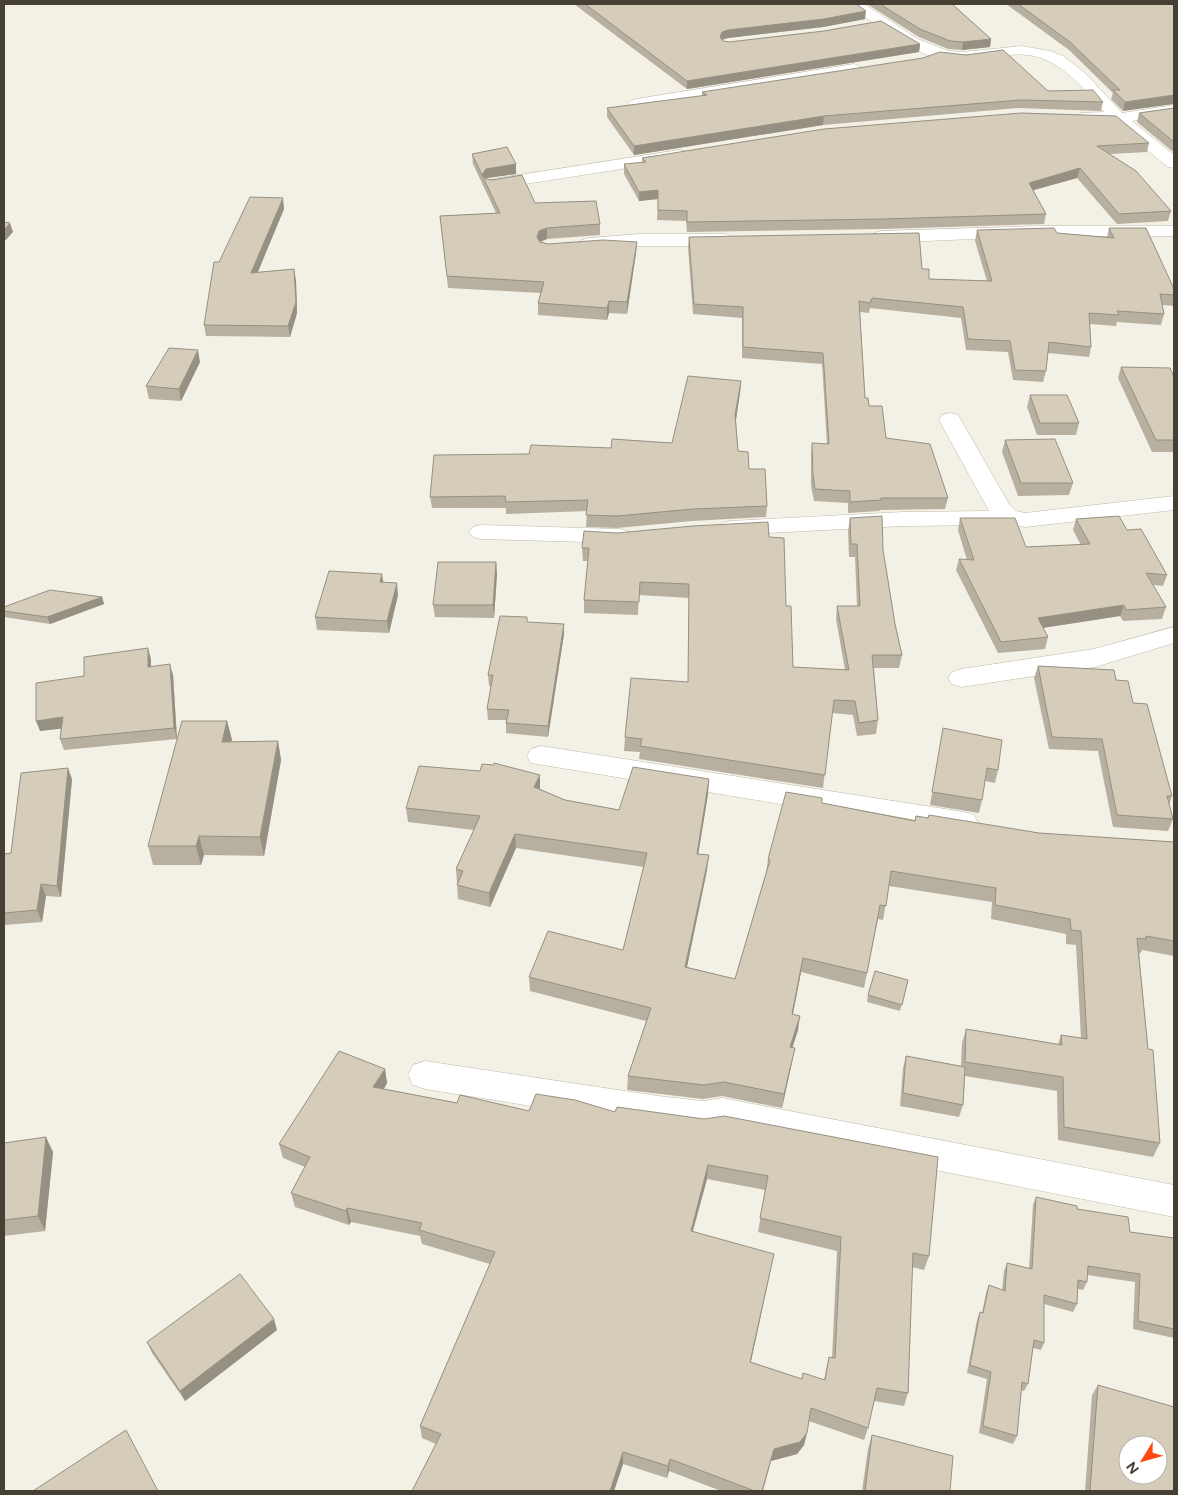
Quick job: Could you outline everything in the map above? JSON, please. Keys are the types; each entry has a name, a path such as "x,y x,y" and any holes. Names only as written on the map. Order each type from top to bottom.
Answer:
{"street":[{"path":"855,4 917,43 948,56 976,55 1003,51 1033,51 1052,58 1065,65 1091,87 1118,118 1174,163"},
{"path":"858,27 884,22"},
{"path":"911,61 939,53"},
{"path":"636,104 872,67"},
{"path":"1068,115 1118,118 1174,110"},
{"path":"493,184 694,152"},
{"path":"864,237 1039,231 1174,231"},
{"path":"576,245 640,240 738,239"},
{"path":"950,420 999,508 1008,517 1025,520 1066,517 1174,503"},
{"path":"711,529 903,519 1014,518"},
{"path":"481,532 617,537 645,534"},
{"path":"961,678 1095,658 1174,635"},
{"path":"541,756 992,827"},
{"path":"425,1075 658,1111 703,1116 722,1113 1174,1200"}],"building":[{"path":"585,4 856,4 866,11 824,19 728,30 722,32 720,37 723,41 729,42 824,31 881,21 920,44 687,81"},
{"path":"880,4 952,4 991,39 963,42 950,41 920,29"},
{"path":"1018,4 1174,4 1174,95 1125,102 1113,90 1120,90 1070,42"},
{"path":"1003,50 1048,91 1093,90 1103,102 1021,100 824,116 634,146 607,108 707,95 702,92 923,58 940,52 966,55"},
{"path":"1174,108 1174,142 1139,113"},
{"path":"1021,113 1116,116 1149,143 1097,146 1136,171 1171,211 1119,214 1080,168 1029,183 1046,214 687,222 687,211 658,210 658,190 639,192 624,164 646,162 642,158 824,129"},
{"path":"507,147 516,164 486,169 482,175 472,154"},
{"path":"482,175 486,179 492,180 522,175 535,203 596,201 600,224 547,228 539,231 537,237 540,242 548,244 603,240 637,242 627,302 609,301 607,308 538,303 544,282 447,276 440,216 500,213"},
{"path":"250,197 283,198 251,273 294,269 296,302 288,326 204,325 214,262 219,262"},
{"path":"4,222 10,223 4,230"},
{"path":"1054,228 1057,233 1114,238 1109,228 1146,228 1174,289 1174,295 1160,294 1164,314 1117,311 1119,315 1089,313 1091,347 1049,342 1046,371 1015,370 1010,341 968,339 963,307 872,298 870,303 859,301 865,398 868,398 869,406 882,406 886,438 930,444 948,498 881,498 881,500 850,502 850,491 815,489 812,443 829,444 823,353 743,347 743,307 694,304 689,237 919,233 922,269 929,269 929,279 992,281 977,230"},
{"path":"169,348 198,350 179,389 146,386"},
{"path":"1121,367 1170,368 1174,377 1174,440 1156,440"},
{"path":"688,376 741,381 735,415 738,451 748,452 749,469 765,469 767,506 693,509 617,516 586,515 588,500 506,502 505,496 430,497 434,455 529,454 531,445 611,448 612,439 672,443"},
{"path":"1030,395 1067,395 1079,423 1040,423"},
{"path":"1055,439 1073,483 1021,483 1005,440"},
{"path":"882,516 883,550 902,655 872,655 878,720 859,723 855,701 834,700 825,775 640,746 642,739 625,737 631,678 688,682 689,584 640,582 639,602 584,600 589,548 582,548 584,531 617,533 768,522 769,537 784,538 786,606 791,606 793,667 849,670 837,606 860,606 857,544 851,544 850,518"},
{"path":"1119,516 1127,530 1141,529 1167,575 1146,573 1166,607 1126,610 1124,605 1038,618 1048,637 1001,642 959,559 974,560 960,518 1015,518 1026,547 1090,544 1076,519"},
{"path":"438,562 496,562 493,605 433,605"},
{"path":"329,571 382,574 380,582 397,583 387,621 315,617"},
{"path":"50,590 102,597 47,617 4,611 4,607"},
{"path":"500,616 527,617 527,622 564,624 548,726 506,723 509,710 487,709 493,675 488,675"},
{"path":"148,648 148,667 170,664 174,728 60,739 63,717 36,721 36,683 84,676 84,657"},
{"path":"1038,666 1114,670 1116,680 1128,681 1133,703 1147,704 1172,796 1167,796 1173,819 1117,815 1102,739 1052,737"},
{"path":"182,721 227,721 222,742 278,741 260,837 199,836 196,846 148,846"},
{"path":"943,728 1002,740 998,770 987,768 982,800 932,792"},
{"path":"494,763 540,775 534,787 565,800 619,810 633,767 709,779 697,854 709,855 685,967 735,979 770,860 768,859 786,792 822,798 822,803 915,821 916,816 928,818 929,815 1039,833 1174,842 1174,941 1146,936 1146,939 1137,938 1148,1049 1153,1050 1160,1143 1064,1127 1063,1077 965,1062 966,1029 1062,1045 1061,1035 1087,1039 1081,931 1071,930 1070,919 995,905 996,888 891,871 886,906 880,905 867,973 803,958 792,1014 800,1016 790,1047 795,1048 784,1094 724,1082 704,1085 628,1076 651,1008 529,977 548,931 623,950 647,853 515,834 489,893 457,885 463,871 456,869 480,816 406,808 419,766 480,771 482,764 494,765"},
{"path":"68,768 57,886 41,884 37,910 4,913 4,854 11,853 21,773"},
{"path":"875,971 908,980 902,1005 868,995"},
{"path":"339,1051 385,1069 373,1087 457,1103 460,1095 529,1111 536,1094 575,1100 615,1112 617,1107 704,1119 724,1116 938,1157 929,1256 913,1253 908,1393 877,1388 868,1428 811,1408 807,1433 800,1442 774,1449 762,1491 755,1491 670,1459 668,1466 623,1452 610,1491 412,1491 441,1434 420,1426 495,1252 419,1230 422,1223 347,1208 346,1211 291,1193 310,1157 279,1144","holes":["708,1165 768,1176 760,1218 841,1237 835,1358 829,1357 825,1380 803,1373 802,1379 750,1362 774,1254 691,1231"]},
{"path":"906,1056 965,1067 963,1105 903,1093"},
{"path":"46,1137 38,1216 4,1220 4,1143"},
{"path":"1036,1197 1077,1206 1077,1209 1128,1217 1130,1232 1174,1238 1174,1329 1138,1321 1140,1274 1088,1266 1087,1282 1078,1280 1077,1304 1044,1295 1044,1343 1034,1340 1028,1384 1022,1382 1017,1436 983,1426 991,1372 970,1365 980,1312 983,1313 989,1285 1005,1291 1007,1263 1032,1269"},
{"path":"240,1274 274,1319 180,1391 147,1342"},
{"path":"1098,1385 1174,1407 1174,1491 1090,1491"},
{"path":"126,1430 158,1491 33,1491"},
{"path":"872,1435 953,1456 950,1491 865,1491"}]}
